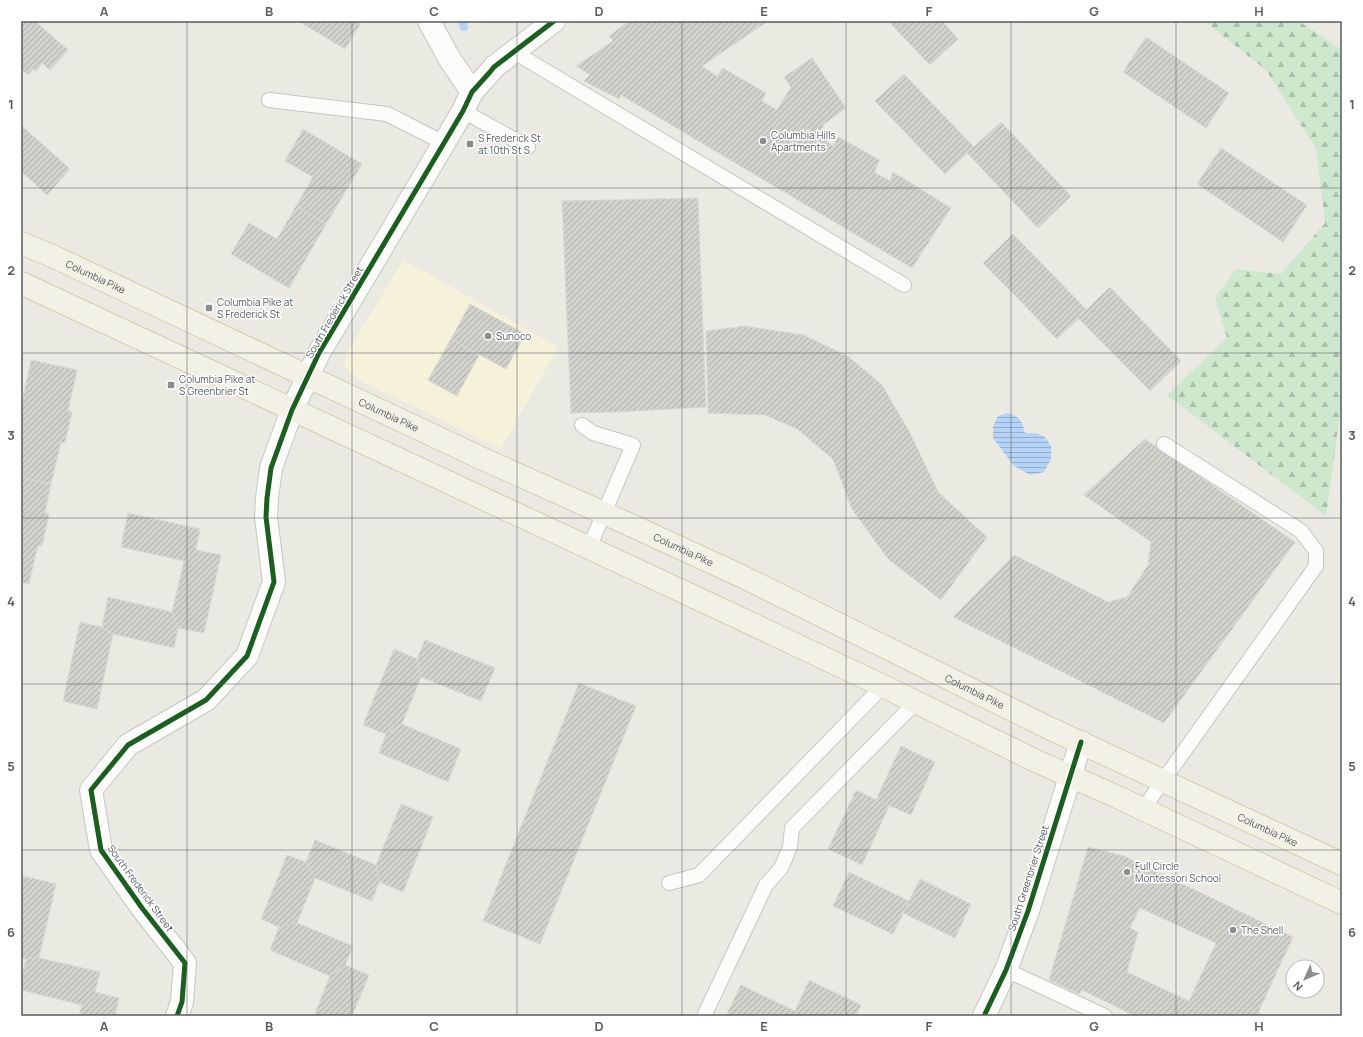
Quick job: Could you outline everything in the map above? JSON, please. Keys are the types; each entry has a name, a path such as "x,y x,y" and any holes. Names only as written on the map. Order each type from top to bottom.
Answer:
{"main road":[{"name":"Columbia Pike","path":"21,243 57,258 483,459 739,575 1081,742 1342,864"},
{"path":"21,283 883,686 1036,761 1143,809 1342,903"}],"street":[{"path":"430,21 449,58 472,92"},
{"name":"South Frederick Street","path":"177,1016 182,1002 185,963 142,908 101,850 91,790 128,745 206,700 247,656 274,582 266,517 271,468 292,410 319,353 463,111 472,92 494,67 554,21"},
{"name":"South Greenbrier Street","path":"984,1016 1006,970 1028,911 1081,742"}],"lane":[{"path":"514,52 904,285"},
{"path":"269,100 388,114 444,143"},
{"path":"463,111 528,147"},
{"path":"582,425 593,433 632,445 589,548"},
{"path":"1143,809 1316,566 1316,551 1301,532 1164,444"},
{"path":"669,883 699,875 883,686"},
{"path":"704,1016 766,886 781,868 790,847 792,828 916,702"},
{"path":"1006,970 1105,1016"}],"shaded area":[{"path":"403,260 558,347 501,449 355,378 344,366 348,351"}],"green space":[{"path":"1204,21 1299,21 1342,50 1342,400 1326,516 1167,395 1227,338 1215,298 1236,269 1281,274 1325,223 1316,149 1266,70"}],"water":[{"path":"1008,413 1020,420 1025,433 1036,433 1045,437 1051,446 1051,459 1044,472 1030,475 1013,465 993,438 993,426 998,416"}],"building":[{"path":"21,21 35,21 68,50 50,70 42,63 36,71 33,69 28,75 21,69"},
{"path":"298,21 362,21 345,49"},
{"name":"Columbia Hills Apartments","path":"629,21 768,21 702,66 717,76 723,68 766,93 762,101 777,110 791,87 784,77 812,58 846,108 824,124 819,135 833,146 838,137 880,160 874,172 890,181 893,172 951,208 912,268 621,95 619,99 584,81 590,75 576,66 613,41 609,36"},
{"path":"888,21 942,21 958,39 930,65"},
{"path":"1146,37 1229,93 1206,128 1123,72"},
{"path":"904,74 974,147 945,174 875,101"},
{"path":"1001,122 1071,196 1038,228 967,153"},
{"path":"21,125 70,169 47,195 21,171"},
{"path":"303,129 362,164 326,224 296,206 313,177 285,161"},
{"path":"1221,148 1307,205 1283,242 1197,184"},
{"path":"698,198 706,407 571,413 562,201"},
{"path":"296,206 326,224 289,288 231,254 249,223 277,239"},
{"path":"1013,234 1087,310 1057,339 983,263"},
{"path":"1110,287 1181,361 1150,391 1078,318"},
{"name":"Sunoco","path":"470,304 525,334 506,369 451,339"},
{"path":"745,326 804,335 849,357 882,385 910,433 938,492 987,537 941,600 888,559 852,509 833,459 797,429 765,415 708,413 706,331"},
{"path":"451,339 479,355 457,396 428,380"},
{"path":"31,360 77,370 68,411 72,412 65,443 61,442 51,484 21,478 21,407"},
{"path":"1145,439 1295,542 1164,723 953,617 1014,555 1108,602 1127,597 1148,565 1151,542 1084,495"},
{"path":"21,478 51,484 45,513 49,514 42,546 38,545 29,584 21,582"},
{"path":"128,513 200,529 196,550 184,561 121,547"},
{"path":"196,550 221,555 204,633 178,628 172,612 184,561"},
{"path":"108,597 172,612 178,628 174,648 113,634 102,627"},
{"path":"80,622 102,627 113,634 97,709 63,701"},
{"path":"425,640 495,668 481,701 421,677 417,659"},
{"path":"394,649 417,659 421,677 402,724 386,734 363,725"},
{"path":"579,683 636,706 540,944 483,921"},
{"path":"402,724 461,749 448,782 379,753 386,734"},
{"path":"901,746 935,762 911,815 876,800"},
{"path":"856,790 889,806 862,865 828,849"},
{"path":"401,804 433,817 403,892 379,882 376,865"},
{"path":"315,840 376,865 379,882 372,901 315,878 306,862"},
{"name":"The Shell","path":"1088,847 1124,856 1293,937 1258,1013 1264,1016 1135,1016 1082,990 1079,994 1049,980","holes":["1140,908 1216,943 1189,1001 1127,972 1138,932 1130,928"]},
{"path":"287,855 306,862 315,878 297,923 279,927 261,919"},
{"path":"849,872 909,901 893,934 833,906"},
{"path":"23,876 56,884 39,958 21,958 21,884"},
{"path":"920,879 971,904 955,938 903,913"},
{"path":"297,923 353,946 345,965 330,976 270,950 279,927"},
{"path":"39,958 100,972 95,992 82,1005 21,990 21,980 26,959"},
{"path":"345,965 369,975 352,1016 314,1016 330,976"},
{"path":"809,980 861,1005 856,1016 798,1016 795,1011"},
{"path":"741,985 795,1011 798,1016 726,1016"},
{"path":"95,992 119,998 115,1016 79,1016 82,1005"}],"waterway":[{"path":"462,21 464,27"}],"cycle path":[{"path":"177,1016 182,1002 185,963 142,908 101,850 91,790 128,745 206,700 247,656 274,582 266,517 271,468 292,410 319,353 463,111 472,92 494,67 554,21"},
{"path":"984,1016 1006,970 1028,911 1081,742"}],"place":[{"name":"Columbia Hills Apartments","path":"763,141"},
{"name":"S Frederick St at 10th St S","path":"470,144"},
{"name":"Columbia Pike at S Frederick St","path":"209,308"},
{"name":"Sunoco","path":"488,336"},
{"name":"Columbia Pike at S Greenbrier St","path":"171,385"},
{"name":"Full Circle Montessori School","path":"1127,872"},
{"name":"The Shell","path":"1233,930"}]}
